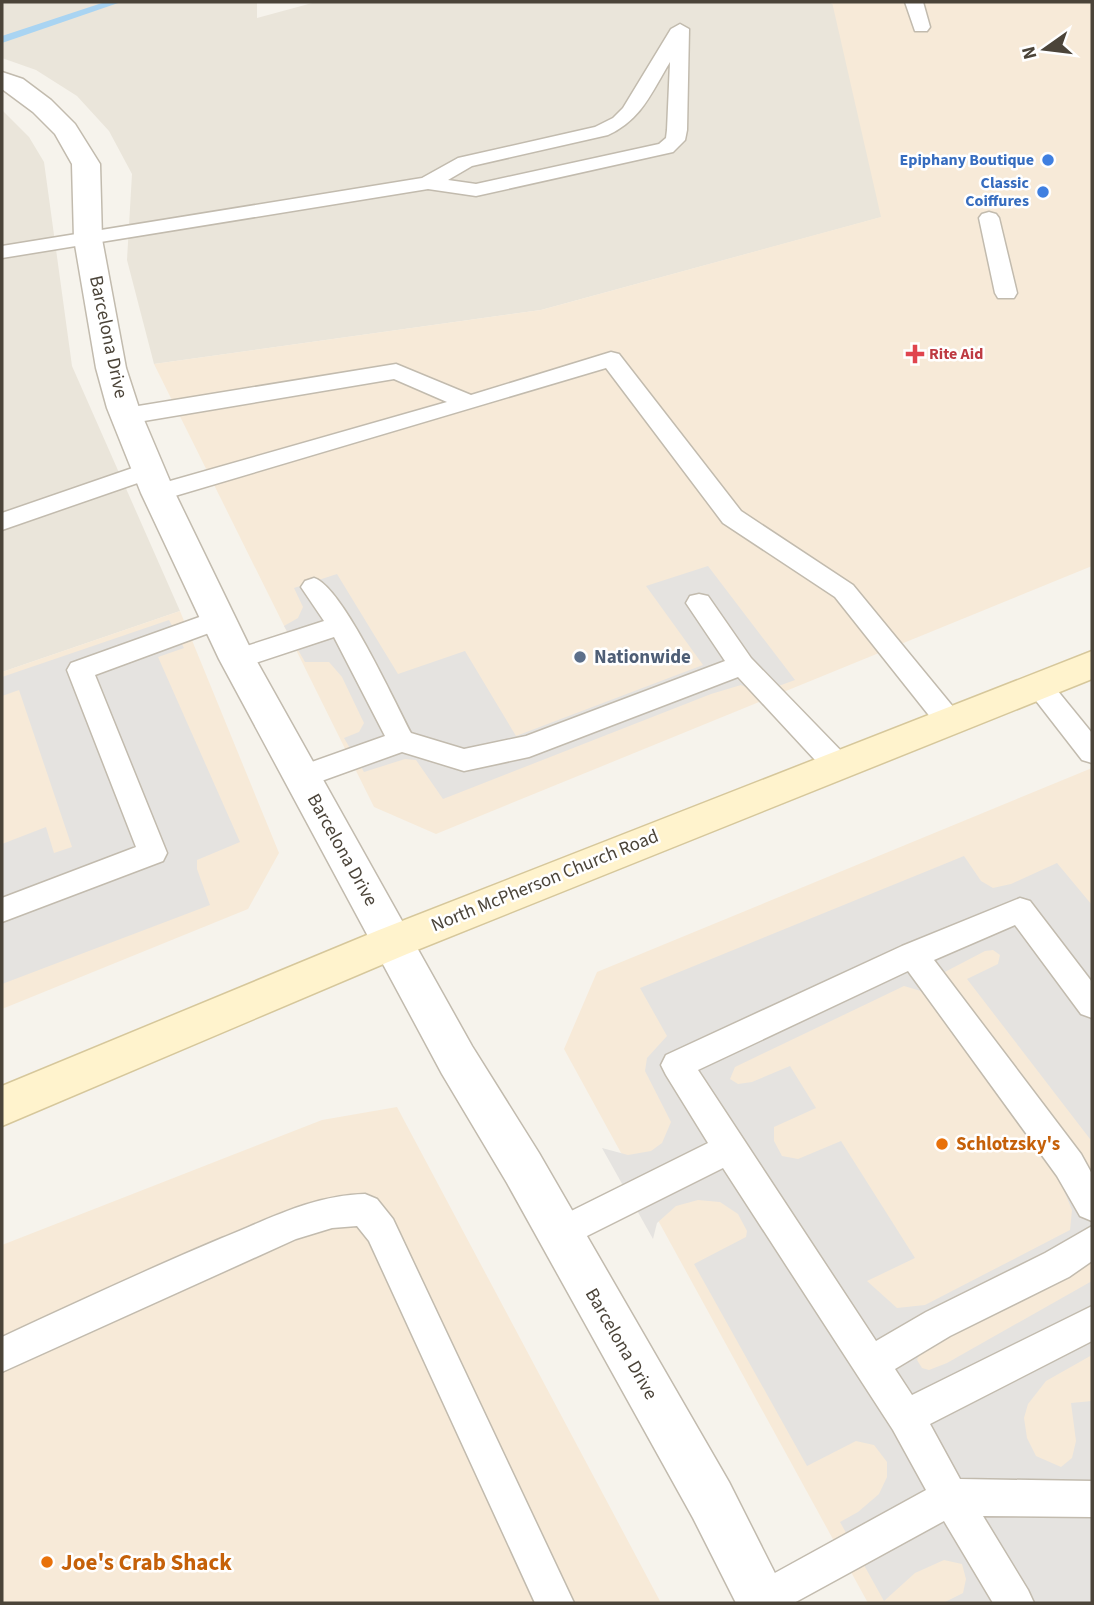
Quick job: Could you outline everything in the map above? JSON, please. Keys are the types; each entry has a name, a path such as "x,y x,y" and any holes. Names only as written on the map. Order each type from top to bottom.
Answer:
{"main road":[{"name":"North McPherson Church Road","path":"2,1106 393,942 1092,664"}],"street":[{"name":"Barcelona Drive","path":"2,80 14,85 50,114 66,130 86,164 88,239 111,368 126,416 152,482 237,659 457,1060 523,1168 711,1500 761,1602"}],"lane":[{"path":"914,2 921,27"},
{"path":"2,251 428,183 476,190 666,148 675,140 677,130 680,29 631,111 620,122 601,131 465,162 428,183"},
{"path":"989,218 1006,293"},
{"path":"2,522 470,403 611,359 732,517 844,591 949,721"},
{"path":"126,416 396,371 470,403"},
{"path":"314,587 341,625 401,741"},
{"path":"699,603 742,665 838,765"},
{"path":"2,910 153,853 80,670 219,620"},
{"path":"237,659 341,625"},
{"path":"302,777 401,741 464,760 529,746 742,665"},
{"path":"1039,686 1092,751"},
{"path":"1015,1603 950,1497 906,1416 729,1149 677,1065 913,955 1020,910 1092,1005"},
{"path":"913,955 1069,1166 1092,1205"},
{"path":"559,1234 729,1149"},
{"path":"2,1354 188,1269 318,1215 347,1209 365,1210 381,1230 555,1603"},
{"path":"871,1364 938,1324 1058,1265 1092,1242"},
{"path":"906,1416 1092,1323"},
{"path":"761,1602 950,1497 1092,1499"}],"shaded area":[{"path":"2,2 257,2 257,18 316,2 828,2 835,5 882,217 541,310 154,364 127,260 132,174 109,131 77,96 36,70 2,58"},
{"path":"832,2 1092,2 1092,566 436,834 374,807 154,364 541,310 881,217"},
{"path":"2,110 29,137 44,162 72,366 180,611 2,672"},
{"path":"708,566 795,680 759,693 741,685 711,694 443,799 416,760 405,759 364,772 344,738 359,732 364,723 342,677 329,662 305,662 284,626 298,618 303,607 294,588 337,574 398,674 465,651 516,736 703,665 646,586"},
{"path":"180,611 279,853 248,909 2,1009 2,672"},
{"path":"169,620 184,648 158,657 240,842 197,860 197,869 210,905 2,984 2,844 46,827 54,853 72,847 19,690 2,696 2,677"},
{"path":"1092,768 1092,1603 868,1603 564,1049 597,972"},
{"path":"964,856 981,881 993,888 1011,884 1057,863 1092,905 1090,1139 967,979 998,964 1000,955 993,950 985,951 941,974 1091,1170 1092,1256 1076,1270 921,1350 917,1360 922,1368 929,1370 947,1363 1092,1281 1092,1355 1046,1381 1028,1404 1024,1418 1027,1438 1036,1456 1061,1467 1072,1458 1076,1441 1071,1403 1092,1401 1092,1603 943,1603 963,1593 966,1579 962,1564 944,1560 915,1573 884,1601 840,1522 858,1512 879,1494 887,1477 887,1462 874,1445 856,1441 807,1466 694,1264 746,1237 747,1231 738,1214 720,1202 698,1200 676,1206 657,1223 653,1239 602,1148 628,1155 651,1151 662,1143 671,1122 645,1071 647,1058 667,1036 640,988","holes":["904,986 921,991 1060,1181 1072,1210 1070,1230 925,1305 897,1308 867,1281 915,1258 841,1141 798,1159 782,1156 774,1141 774,1127 816,1108 790,1066 752,1082 738,1084 730,1079 735,1067"]},
{"path":"397,1107 661,1603 2,1603 2,1245 322,1120"}],"waterway":[{"path":"2,40 115,2"}],"place":[{"name":"Epiphany Boutique","path":"1048,160"},
{"name":"Classic Coiffures","path":"1043,192"},
{"name":"Rite Aid","path":"915,354"},
{"name":"Nationwide","path":"580,657"},
{"name":"Schlotzsky's","path":"942,1144"},
{"name":"Joe's Crab Shack","path":"47,1562"}]}
